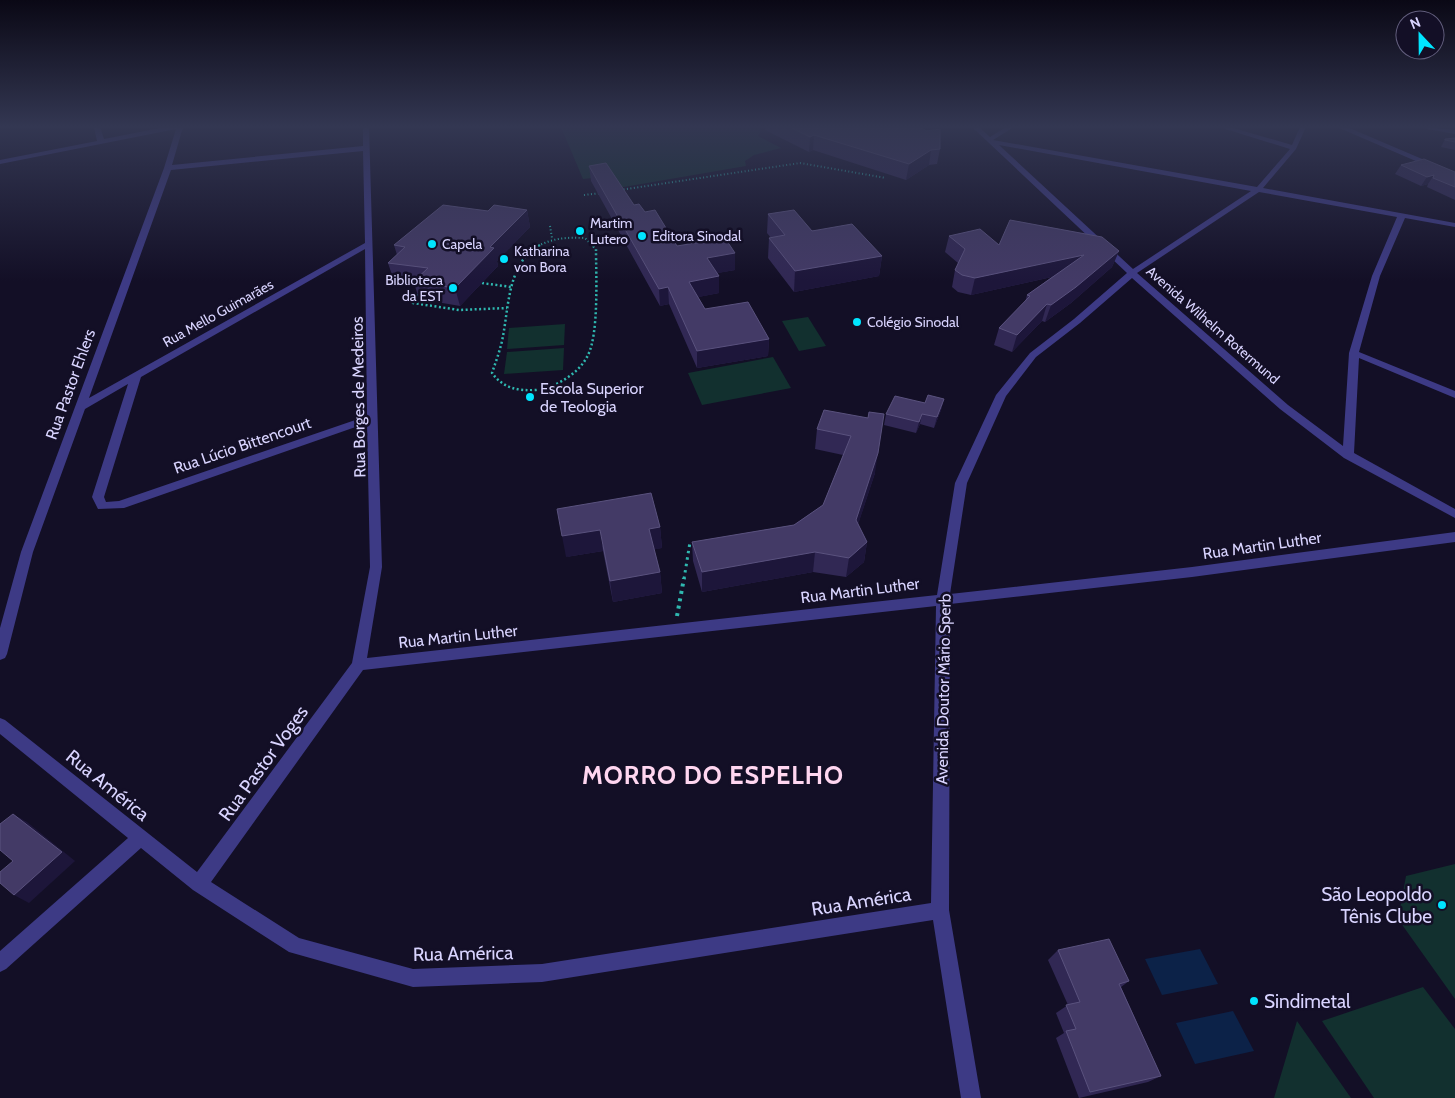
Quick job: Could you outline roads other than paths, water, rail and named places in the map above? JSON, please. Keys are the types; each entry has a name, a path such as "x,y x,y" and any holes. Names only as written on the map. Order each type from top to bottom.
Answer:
{"street":[{"name":"Rua Pastor Ehlers","path":"0,654 27,552 164,178"},
{"name":"Rua Borges de Medeiros","path":"358,665 376,567 369,178"},
{"name":"Avenida Wilhelm Rotermund","path":"1030,178 1132,273 1284,407 1348,455 1455,514"},
{"path":"1199,178 1455,225"},
{"name":"Avenida Doutor Mário Sperb","path":"971,1098 940,910 943,598 961,483 1001,395 1033,355 1132,273 1259,189 1268,178"},
{"path":"1348,455 1354,354 1376,276 1402,215"},
{"name":"Rua Mello Guimarães","path":"81,407 370,243"},
{"path":"1354,354 1455,396"},
{"name":"Rua Lúcio Bittencourt","path":"136,376 98,497 102,506 120,505 374,417"},
{"name":"Rua Martin Luther","path":"358,665 943,598 1192,572 1455,537"},
{"name":"Rua Pastor Voges","path":"199,884 358,665"},
{"name":"Rua América","path":"0,725 199,884 295,946 413,978 542,973 940,910"},
{"path":"0,963 140,838"}],"water":[{"path":"1200,949 1218,984 1162,995 1145,959"},
{"path":"1233,1011 1254,1051 1195,1064 1176,1023"}],"place":[{"name":"Martim Lutero","path":"580,231"},
{"name":"Editora Sinodal","path":"642,236"},
{"name":"Capela","path":"432,244"},
{"name":"Katharina von Bora","path":"504,259"},
{"name":"Biblioteca da EST","path":"453,288"},
{"name":"Colégio Sinodal","path":"857,322"},
{"name":"Escola Superior de Teologia","path":"530,397"},
{"name":"São Leopoldo Tênis Clube","path":"1442,905"},
{"name":"Sindimetal","path":"1254,1001"}],"district":[{"name":"MORRO DO ESPELHO","path":"713,775"}]}
